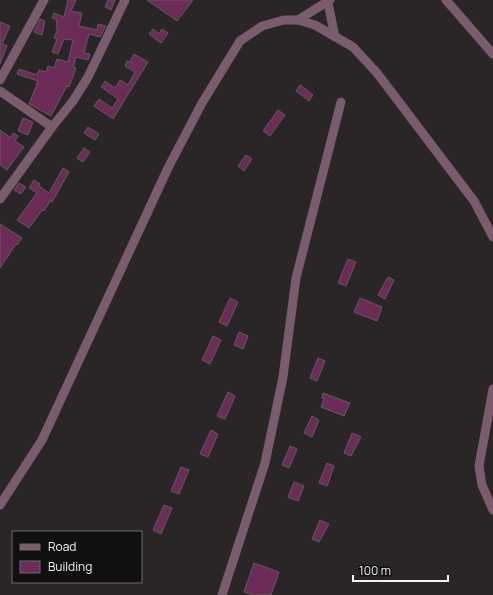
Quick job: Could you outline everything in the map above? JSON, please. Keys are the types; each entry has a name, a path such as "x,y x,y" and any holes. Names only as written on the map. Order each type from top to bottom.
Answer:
{"street":[{"path":"1,75 44,0"},
{"path":"0,198 73,101 88,77 124,0"},
{"path":"446,0 493,54"},
{"path":"298,20 329,1 335,37"},
{"path":"0,505 42,440 168,168 202,103 240,41 262,26 284,20 298,20 315,25 353,47 377,73 474,202 493,237"},
{"path":"0,91 52,127"},
{"path":"222,595 265,463 283,377 296,278 342,102"},
{"path":"493,389 479,466 482,484 493,510"}],"building":[{"path":"68,0 76,0 71,11 82,13 79,26 97,30 98,24 106,26 100,37 89,34 84,53 90,54 88,60 76,57 73,67 76,68 69,87 67,86 51,116 29,104 38,81 17,74 19,69 37,75 39,70 46,72 48,66 54,68 57,59 68,62 73,40 64,39 58,54 52,52 57,39 54,38 58,28 56,28 57,20 52,18 54,13 64,17"},
{"path":"108,0 115,0 111,10 105,7"},
{"path":"147,0 193,0 177,21"},
{"path":"40,19 45,21 42,35 34,32"},
{"path":"0,22 10,26 2,44 7,46 0,64"},
{"path":"153,29 159,34 162,29 168,33 161,43 149,34"},
{"path":"134,54 148,62 113,119 94,106 99,99 112,108 118,99 101,87 105,81 115,88 120,80 128,85 135,72 125,66 127,61 130,62"},
{"path":"300,85 313,95 309,101 296,91"},
{"path":"278,110 285,115 270,136 263,131"},
{"path":"23,118 33,122 28,135 18,131"},
{"path":"88,127 99,134 95,140 84,133"},
{"path":"0,130 11,138 13,133 18,136 15,141 24,147 7,170 0,165"},
{"path":"84,148 90,152 83,162 77,158"},
{"path":"246,155 252,159 244,171 238,166"},
{"path":"63,168 69,172 52,202 50,201 44,211 42,210 29,228 17,220 37,193 29,188 34,180 40,184 39,186 49,193"},
{"path":"19,183 26,187 21,194 14,190"},
{"path":"0,224 22,238 17,245 16,244 0,268"},
{"path":"348,259 356,262 346,286 338,283"},
{"path":"388,277 394,280 385,299 378,295"},
{"path":"230,298 238,302 227,326 219,322"},
{"path":"360,298 382,307 377,321 354,312"},
{"path":"239,332 248,336 243,349 234,345"},
{"path":"213,336 221,340 210,364 202,360"},
{"path":"318,358 325,361 317,381 310,378"},
{"path":"228,392 235,396 225,419 217,416"},
{"path":"323,393 350,403 344,416 321,407 324,399 322,398"},
{"path":"312,416 319,420 312,437 304,433"},
{"path":"211,430 218,434 208,457 200,454"},
{"path":"352,433 361,437 351,456 344,453"},
{"path":"290,446 297,449 289,468 282,465"},
{"path":"327,463 334,466 327,486 319,483"},
{"path":"181,467 189,470 179,494 171,491"},
{"path":"294,482 304,486 298,501 288,497"},
{"path":"164,505 172,508 161,534 153,530"},
{"path":"320,520 329,524 319,542 312,539"},
{"path":"254,563 279,572 271,595 253,595 244,592"}]}
